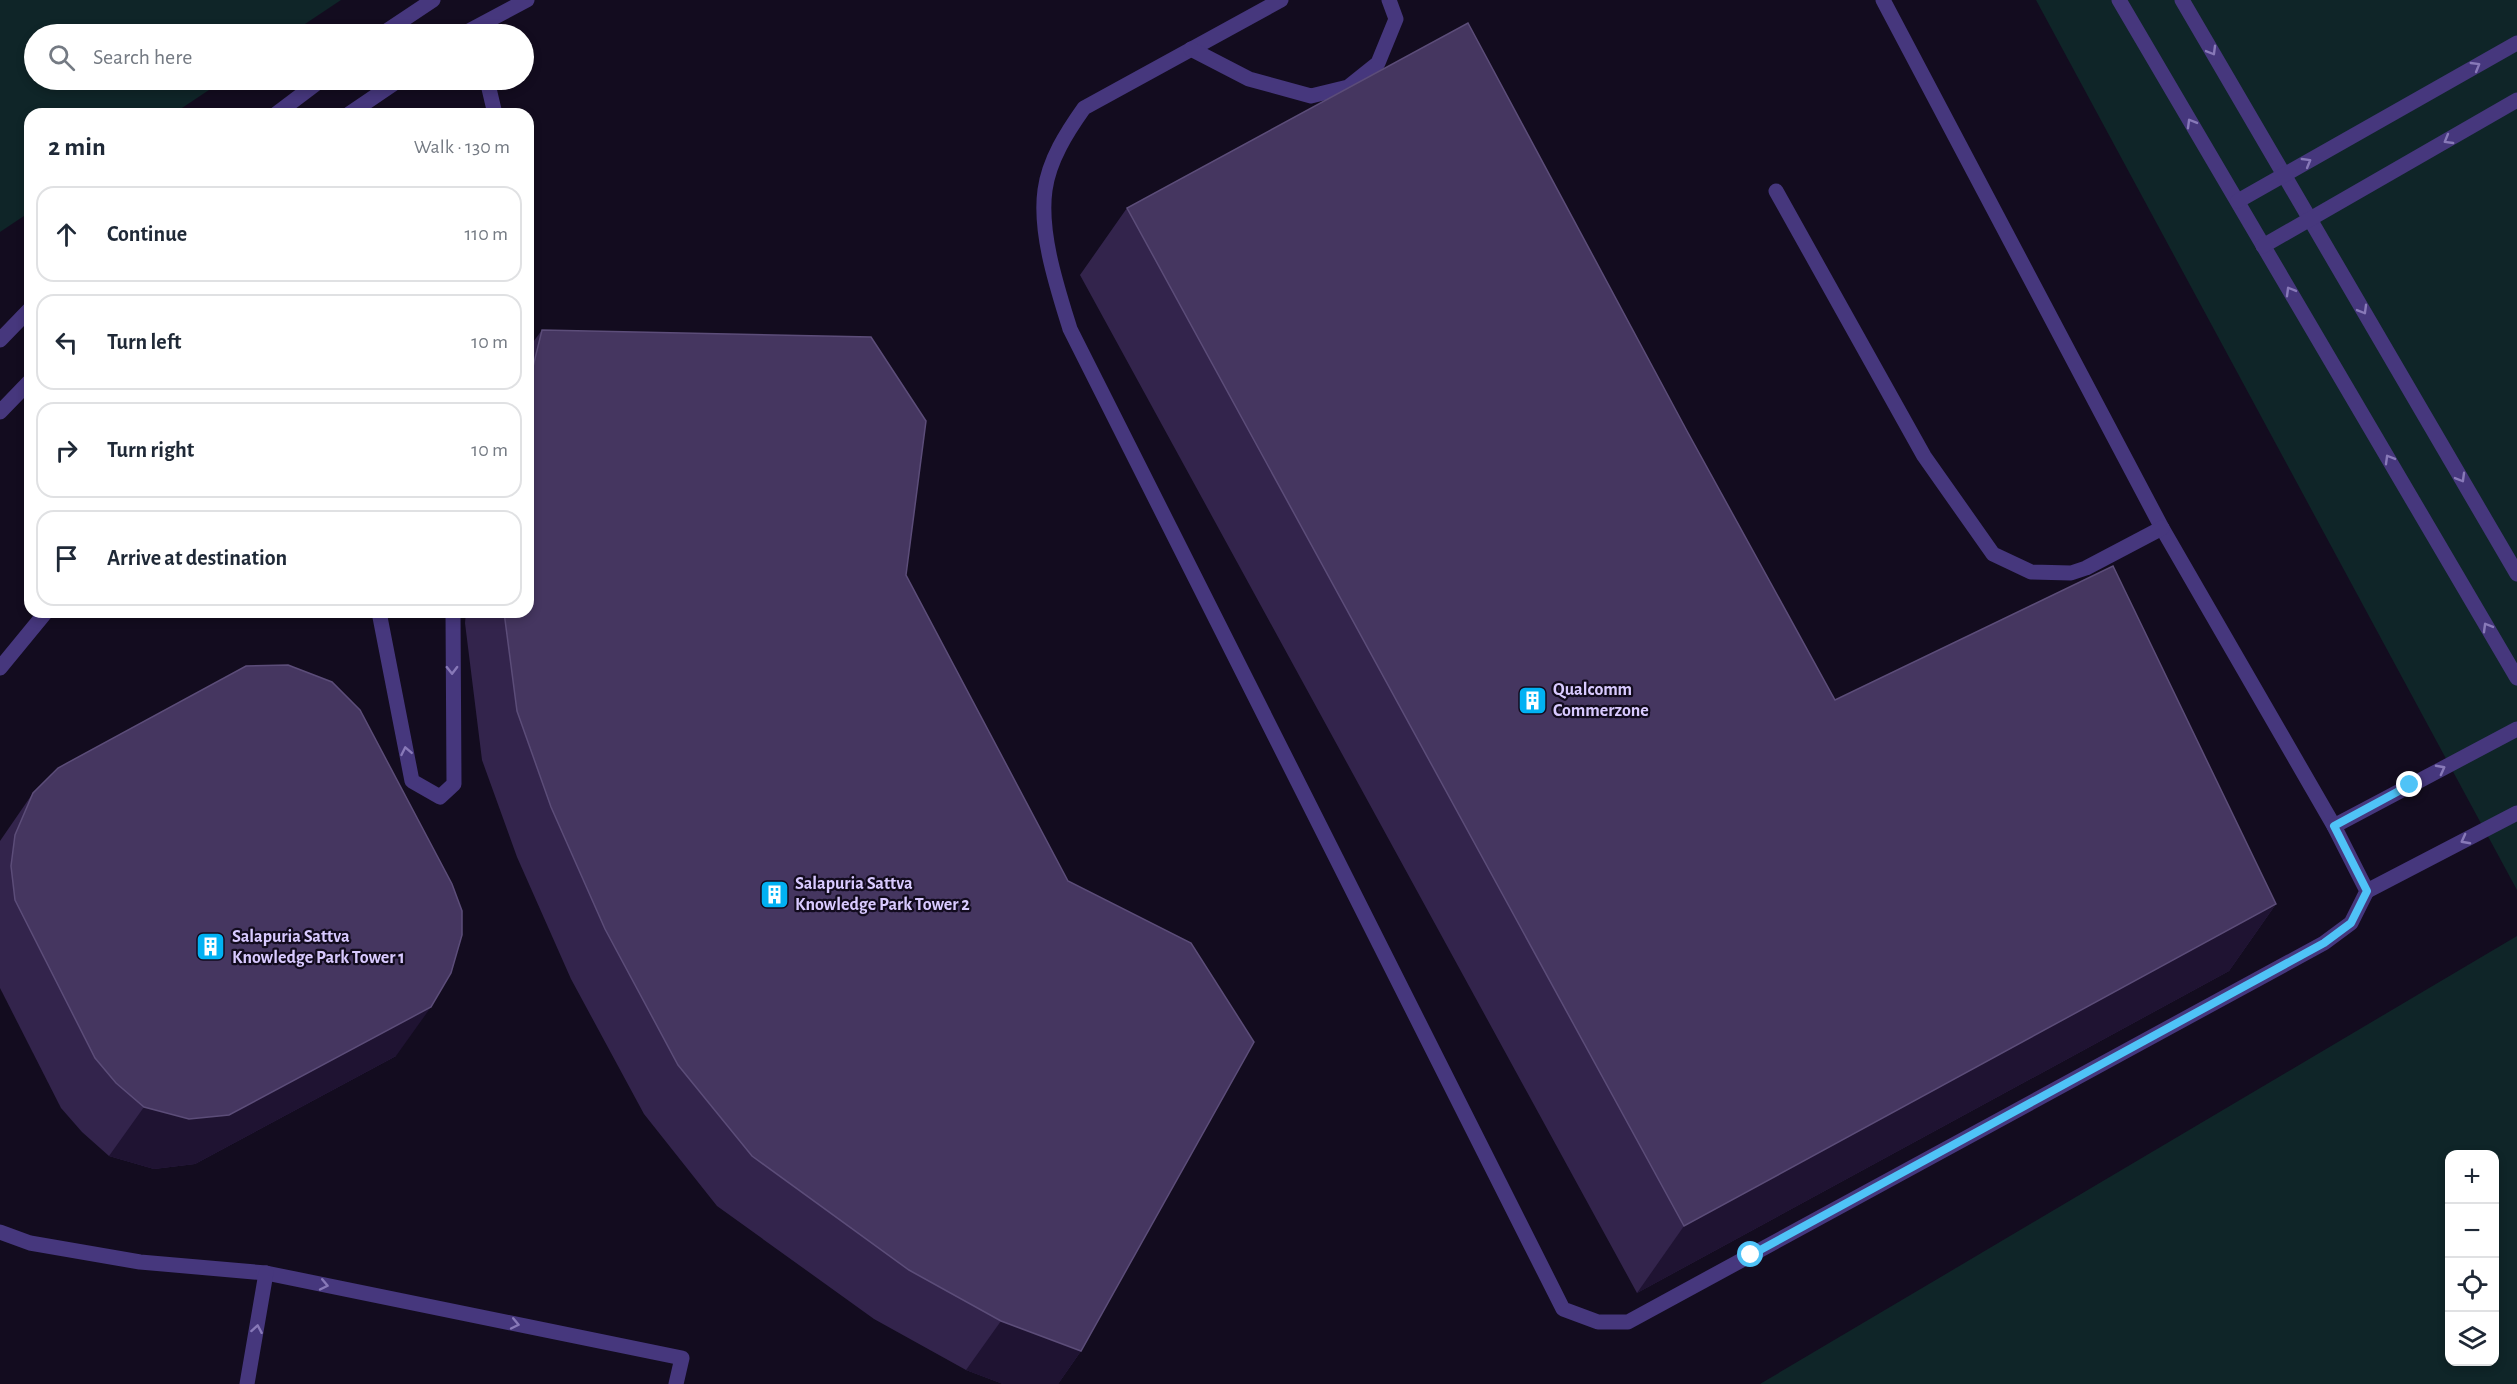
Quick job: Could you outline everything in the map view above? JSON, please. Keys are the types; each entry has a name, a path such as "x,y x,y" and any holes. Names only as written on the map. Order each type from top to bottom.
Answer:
{"street":[{"path":"397,24 433,0"},
{"path":"486,24 527,0"},
{"path":"1191,49 1249,79 1311,96 1320,94 1348,87 1378,63 1396,19 1389,0"},
{"path":"1883,0 2162,528 2334,826 2367,891"},
{"path":"2119,0 2517,678"},
{"path":"2182,0 2517,574"},
{"path":"1273,2 1084,108 1064,136 1045,188 1043,216 1060,298 1075,340 1563,1309 1598,1322 1628,1322 2324,943 2351,923 2367,891 2517,813"},
{"path":"2238,201 2517,43"},
{"path":"284,108 308,90"},
{"path":"359,108 385,90"},
{"path":"489,90 494,108"},
{"path":"2264,246 2517,100"},
{"path":"1776,191 1924,456 1993,554 2031,572 2089,573 2162,528"},
{"path":"0,340 24,315"},
{"path":"0,412 24,387"},
{"path":"0,668 41,618"},
{"path":"380,618 412,781 440,797 454,784 453,618"},
{"path":"2334,826 2517,729"},
{"path":"0,1232 30,1243 141,1262 266,1273 682,1358 675,1384"},
{"path":"247,1384 266,1273"}],"green space":[{"path":"0,0 341,0 305,24 24,24 24,90 209,90 182,108 24,108 24,216 0,232"},
{"path":"2036,0 2517,0 2517,890"},
{"path":"2517,936 2517,1384 1760,1384"}],"building":[{"name":"Qualcomm Commerzone","path":"1468,23 1687,431 1835,700 2113,566 2276,904 1684,1226 1127,208"},
{"name":"Salapuria Sattva Knowledge Park Tower 2","path":"542,330 871,337 926,421 906,575 1068,881 1191,943 1254,1042 1081,1351 1001,1321 909,1270 752,1156 678,1065 605,929 551,807 517,711 505,618 534,618 534,363"},
{"name":"Salapuria Sattva Knowledge Park Tower 1","path":"288,665 332,682 360,710 452,884 462,911 462,935 451,973 431,1007 229,1115 189,1119 144,1107 116,1083 95,1058 15,900 11,866 15,835 33,793 58,768 246,666"}],"place":[{"name":"Qualcomm Commerzone","path":"1532,700"},
{"name":"Salapuria Sattva Knowledge Park Tower 2","path":"774,894"},
{"name":"Salapuria Sattva Knowledge Park Tower 1","path":"211,947"}],"route":[{"path":"1751,1255 2324,943 2351,923 2367,891 2334,826 2410,785"}]}
